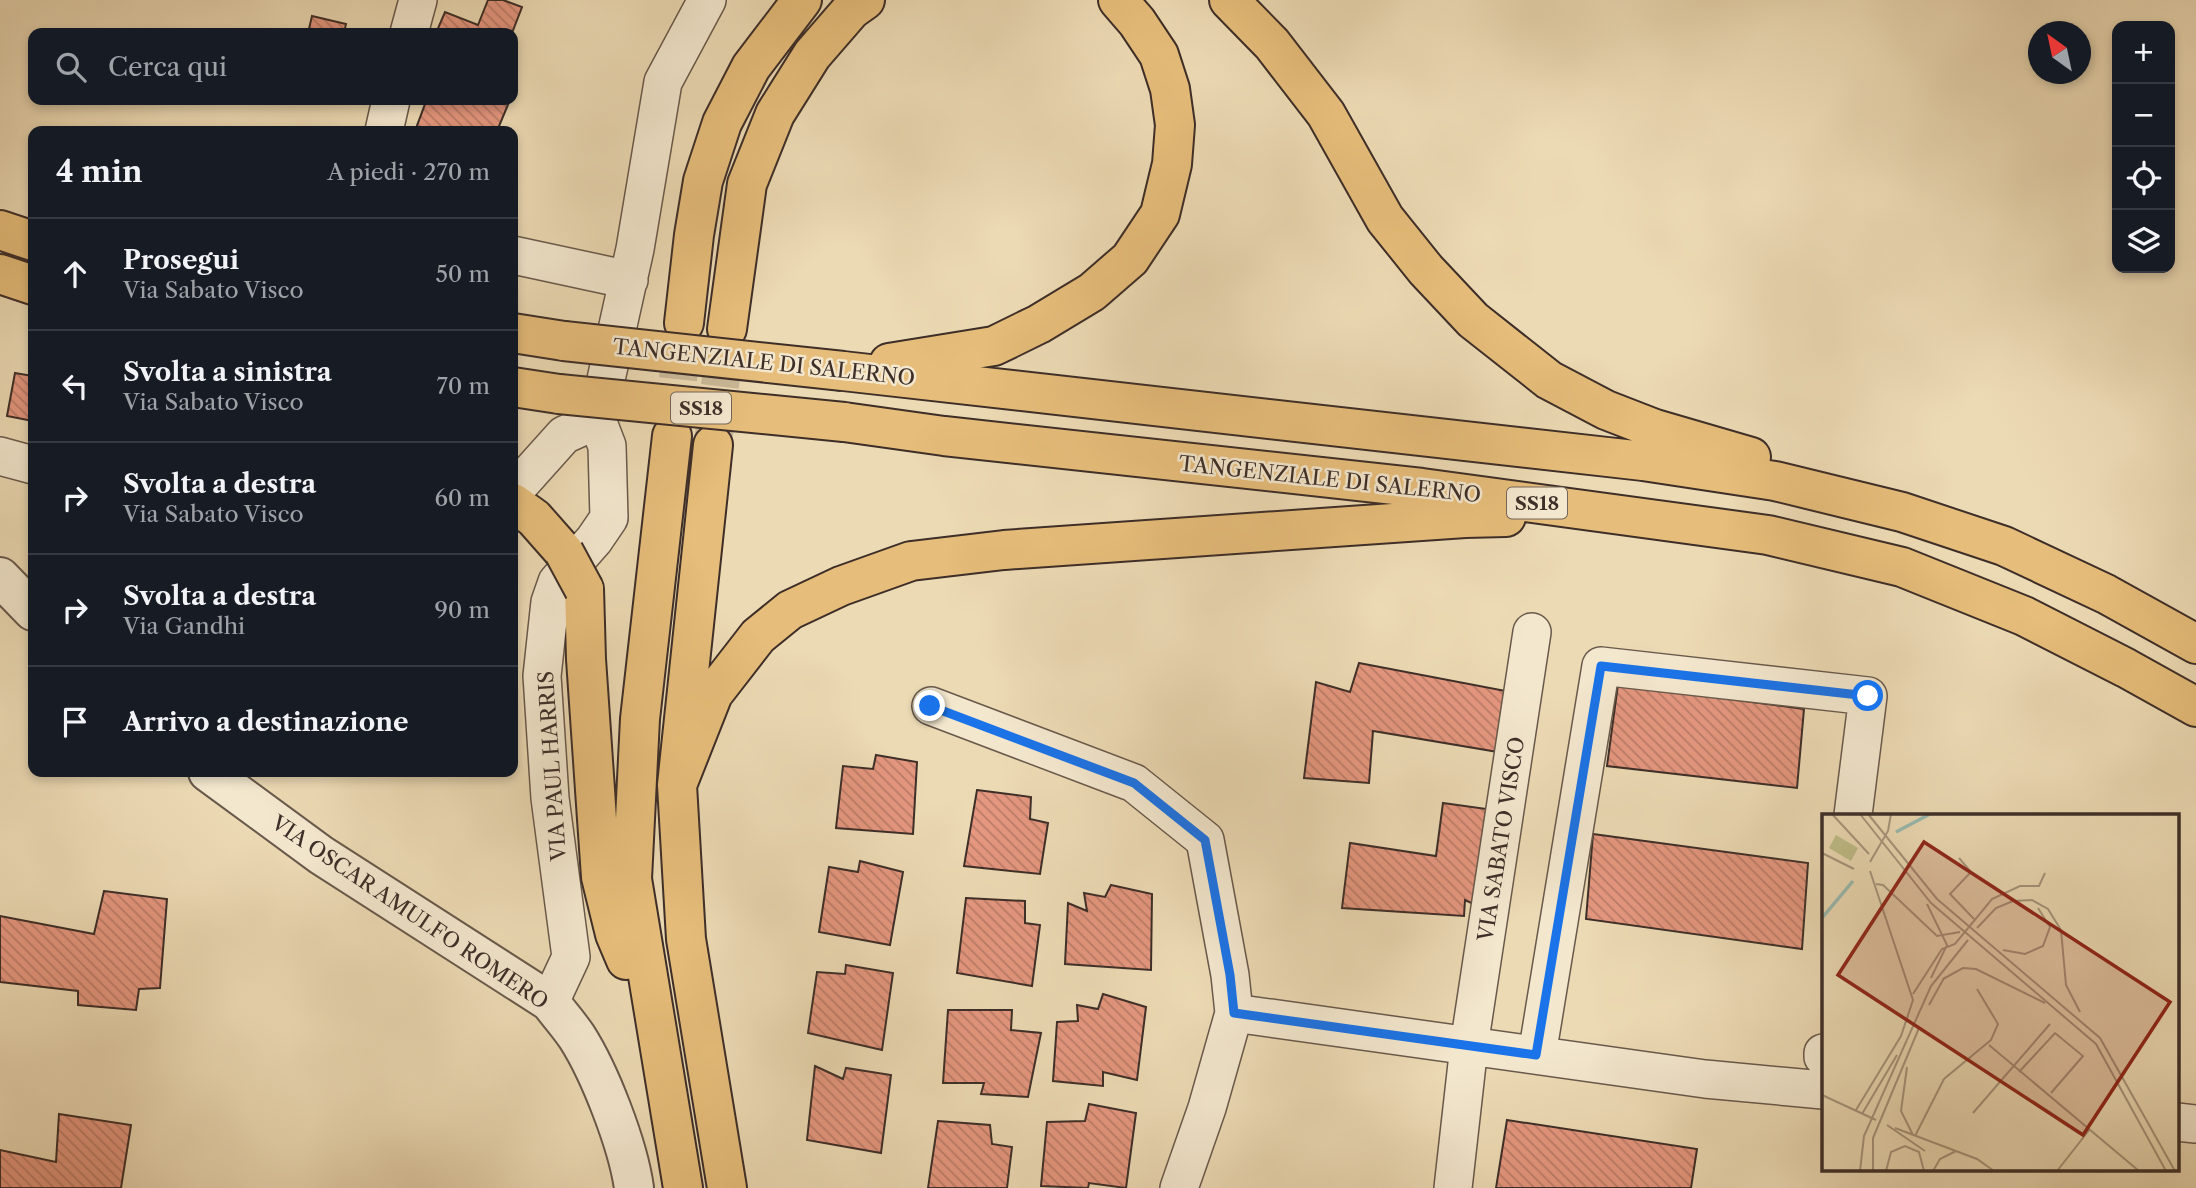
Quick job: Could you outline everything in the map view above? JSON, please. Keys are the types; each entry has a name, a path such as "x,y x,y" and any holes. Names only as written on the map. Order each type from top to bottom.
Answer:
{"highway":[{"path":"684,323 703,181 722,122 751,67 802,0"},
{"path":"727,329 747,184 775,114 812,55 851,10 865,0"},
{"path":"843,371 994,346 1039,324 1092,292 1130,259 1160,214 1172,164 1175,125 1170,89 1159,55 1138,22 1118,0"},
{"path":"1229,0 1272,44 1326,114 1385,219 1426,270 1473,320 1549,380 1606,410 1655,429 1730,452 1889,492 1955,515 1988,530 2004,546"},
{"path":"0,230 28,239"},
{"path":"0,274 28,283"},
{"name":"TANGENZIALE DI SALERNO","path":"518,334 1655,463 1775,481 1902,512 2004,546 2105,594 2196,644"},
{"name":"TANGENZIALE DI SALERNO","path":"518,388 1422,488 1768,535 1902,567 2024,616 2196,707"},
{"path":"672,436 640,719 632,880 683,1188"},
{"path":"713,445 677,785 686,939 727,1188"},
{"path":"519,503 564,552 584,589 586,659 601,877 615,934 657,1037"},
{"path":"677,785 713,694 758,636 790,610 841,586 911,561 1004,550 1465,518 1632,515"}],"street":[{"path":"410,28 418,0"},
{"name":"VIA PAUL HARRIS","path":"550,1002 571,957 550,798 542,676 550,602 558,582 609,519 607,446 597,420 629,280 663,82 707,0"},
{"path":"385,126 390,105"},
{"path":"518,256 629,280"},
{"path":"519,503 564,435 597,420"},
{"path":"0,456 28,464"},
{"path":"0,578 28,606"},
{"name":"VIA SABATO VISCO","path":"1453,1188 1469,1046 1532,632"},
{"path":"1536,1055 1601,666 1868,696 1853,814"},
{"path":"930,706 1134,783 1205,840 1230,975 1234,1013 1207,1108 1179,1188"},
{"name":"VIA OSCAR AMULFO ROMERO","path":"215,777 321,855 550,1002 577,1038 608,1099 631,1170 634,1188"},
{"path":"1234,1013 1705,1079 1822,1090"},
{"path":"2178,1122 2196,1124"}],"building":[{"path":"488,0 503,0 522,7 514,28 438,28 445,12 478,25"},
{"path":"312,16 346,24 345,28 309,28"},
{"path":"425,105 508,105 499,126 417,126"},
{"path":"15,373 28,375 28,420 7,416"},
{"path":"1359,663 1511,692 1504,753 1373,731 1369,783 1304,778 1316,682 1350,692"},
{"path":"1618,684 1804,709 1797,788 1607,766"},
{"path":"876,755 917,762 913,834 836,828 843,766 873,769"},
{"path":"977,790 1031,797 1030,819 1048,823 1040,874 964,866"},
{"path":"1443,803 1494,810 1480,907 1465,900 1464,916 1342,908 1350,843 1436,856"},
{"path":"1593,834 1808,863 1802,949 1586,919"},
{"path":"860,861 903,872 890,945 819,932 829,867 858,872"},
{"path":"1111,885 1152,894 1151,970 1065,964 1068,903 1087,911 1084,893 1105,897"},
{"path":"104,891 167,899 160,988 139,989 136,1010 78,1005 78,991 0,982 0,916 94,934"},
{"path":"966,898 1025,901 1025,923 1040,925 1032,986 957,973"},
{"path":"846,965 893,973 882,1050 808,1033 817,972 845,974"},
{"path":"1103,994 1146,1007 1137,1080 1103,1072 1103,1086 1053,1081 1057,1022 1078,1021 1077,1005 1098,1009"},
{"path":"948,1010 1012,1010 1011,1030 1041,1033 1028,1097 981,1094 984,1083 943,1083"},
{"path":"815,1066 843,1079 846,1068 891,1075 881,1153 807,1140"},
{"path":"1089,1104 1136,1113 1126,1188 1089,1183 1088,1188 1041,1186 1047,1122 1085,1121"},
{"path":"59,1114 131,1125 121,1188 0,1188 0,1150 56,1162"},
{"path":"1507,1120 1697,1149 1691,1188 1496,1188"},
{"path":"938,1121 990,1125 992,1144 1012,1147 1007,1188 928,1188"}],"tunnel":[{"path":"672,436 684,323"},
{"path":"713,443 727,329"}],"route":[{"path":"930,706 1134,783 1205,840 1230,975 1234,1013 1536,1055 1601,666 1868,696"}]}
